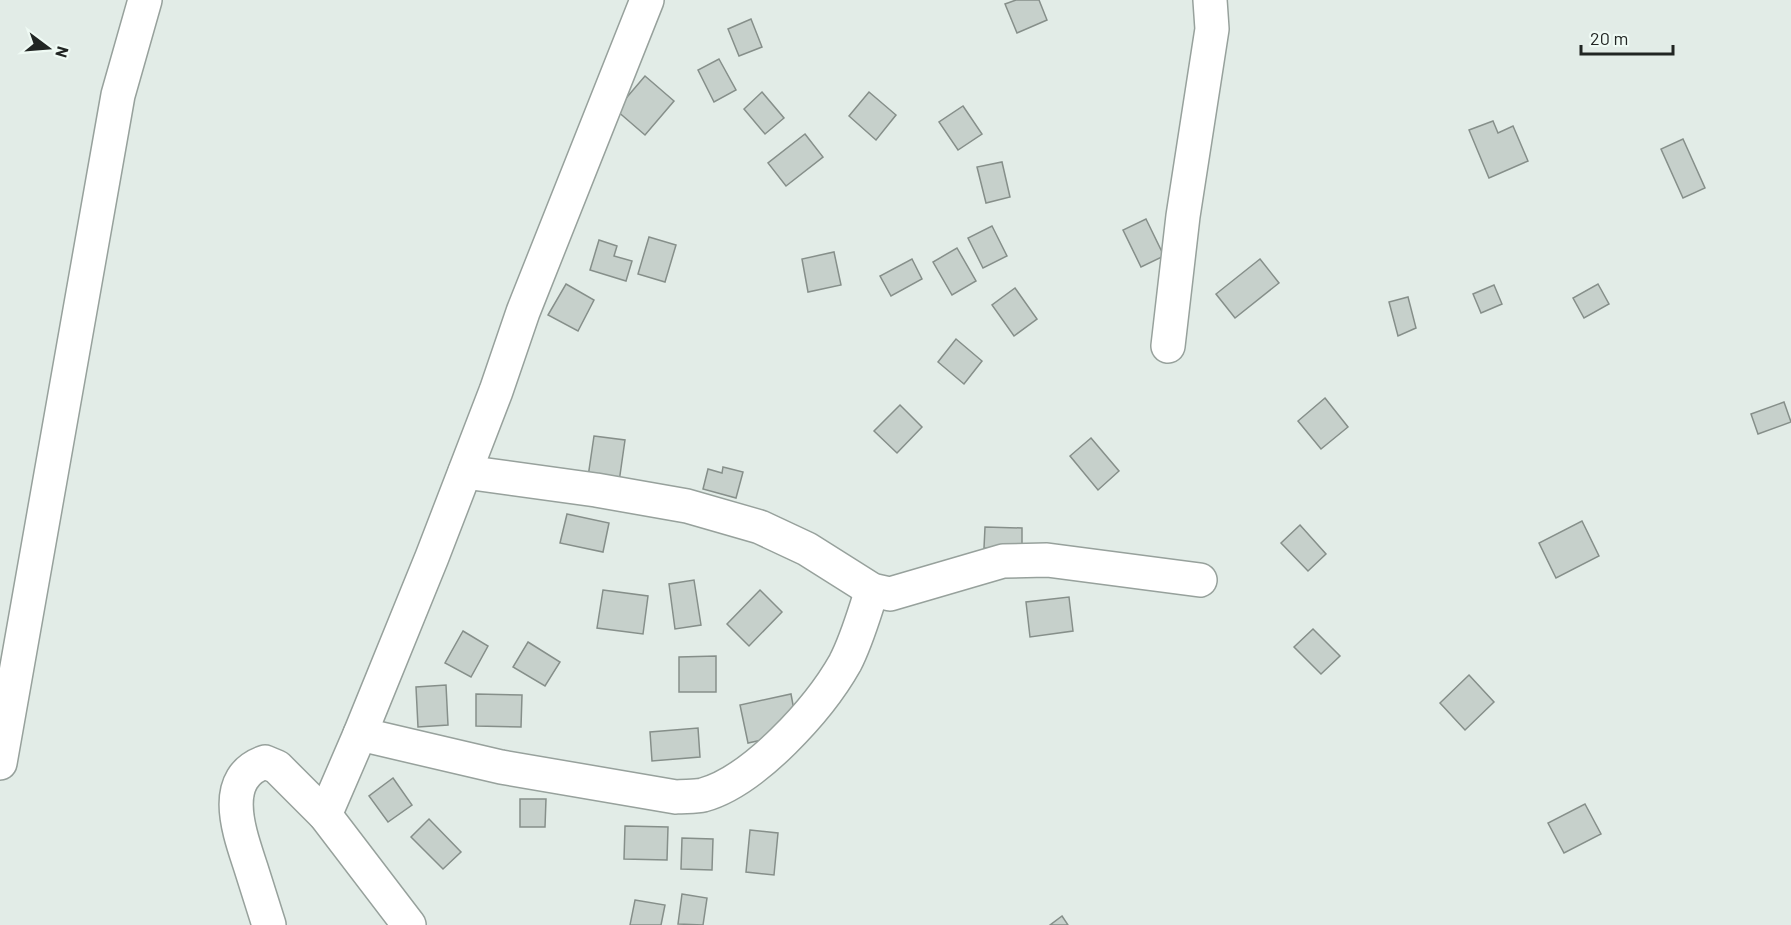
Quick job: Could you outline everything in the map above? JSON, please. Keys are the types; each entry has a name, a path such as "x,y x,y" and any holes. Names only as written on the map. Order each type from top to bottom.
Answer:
{"street":[{"path":"0,764 118,95 145,0"},
{"path":"325,815 465,472 523,312 647,0"},
{"path":"1168,346 1183,216 1212,29 1210,0"},
{"path":"465,472 596,490 675,504 760,527 807,549 872,590 890,594 1003,561 1047,560 1200,580"},
{"path":"360,734 512,769 676,797 703,795 740,778 795,730 845,663 861,627 872,590"},
{"path":"269,925 240,836 235,813 236,794 244,778 255,766 265,762 277,767 325,815 409,925"}],"building":[{"path":"1016,0 1039,0 1047,20 1017,33 1005,4"},
{"path":"751,19 762,47 739,56 728,29"},
{"path":"719,59 736,90 714,102 698,70"},
{"path":"645,76 674,101 645,135 616,110"},
{"path":"762,92 784,118 765,134 744,109"},
{"path":"869,92 896,115 876,140 849,116"},
{"path":"963,106 982,134 958,150 939,122"},
{"path":"1493,121 1498,133 1513,126 1528,161 1489,178 1469,130"},
{"path":"805,134 823,157 786,186 768,163"},
{"path":"1683,139 1705,188 1683,198 1661,149"},
{"path":"1002,162 1010,197 986,203 977,167"},
{"path":"1146,219 1164,256 1141,267 1123,230"},
{"path":"992,226 1007,256 983,268 968,238"},
{"path":"649,237 676,245 665,282 638,274"},
{"path":"599,240 617,246 614,256 632,261 626,281 590,270"},
{"path":"957,248 976,281 952,295 933,262"},
{"path":"834,252 841,285 808,292 802,259"},
{"path":"912,259 922,279 891,296 880,276"},
{"path":"1260,259 1279,283 1235,318 1216,294"},
{"path":"566,284 594,300 578,331 548,315"},
{"path":"1598,284 1609,304 1584,318 1573,298"},
{"path":"1494,285 1502,304 1481,313 1473,294"},
{"path":"1015,288 1037,319 1014,336 992,305"},
{"path":"1408,297 1416,328 1398,336 1389,302"},
{"path":"956,339 982,361 964,384 938,362"},
{"path":"1325,398 1348,427 1321,449 1298,421"},
{"path":"1784,402 1791,422 1758,434 1751,414"},
{"path":"900,405 922,427 897,453 874,431"},
{"path":"594,436 625,440 619,482 588,477"},
{"path":"1091,438 1119,471 1098,490 1070,456"},
{"path":"723,467 743,472 736,498 703,489 708,469 722,473"},
{"path":"567,514 609,523 603,552 560,543"},
{"path":"1582,521 1599,556 1556,578 1539,543"},
{"path":"1300,525 1326,554 1308,571 1281,543"},
{"path":"985,527 1022,528 1022,549 984,548"},
{"path":"694,580 701,625 675,629 669,584"},
{"path":"603,590 648,596 643,634 597,628"},
{"path":"760,590 782,612 749,646 727,624"},
{"path":"1069,597 1073,631 1030,637 1026,602"},
{"path":"1313,629 1340,656 1321,674 1294,647"},
{"path":"463,631 488,646 471,677 445,663"},
{"path":"528,642 560,662 545,686 513,667"},
{"path":"716,656 716,692 679,692 679,657"},
{"path":"1469,675 1494,702 1465,730 1440,703"},
{"path":"446,685 448,725 418,727 416,687"},
{"path":"476,694 522,695 521,727 476,726"},
{"path":"791,694 798,732 748,743 740,705"},
{"path":"698,728 700,757 652,761 650,732"},
{"path":"393,778 412,805 388,822 369,796"},
{"path":"520,799 546,799 545,827 520,827"},
{"path":"1585,804 1601,834 1564,853 1548,823"},
{"path":"429,819 461,852 443,869 411,837"},
{"path":"625,826 668,827 667,860 624,859"},
{"path":"750,830 778,833 774,875 746,872"},
{"path":"682,838 713,839 712,870 681,869"},
{"path":"682,894 707,898 703,925 678,924"},
{"path":"635,900 665,905 661,925 630,925"},
{"path":"1062,916 1068,925 1050,925"}]}
